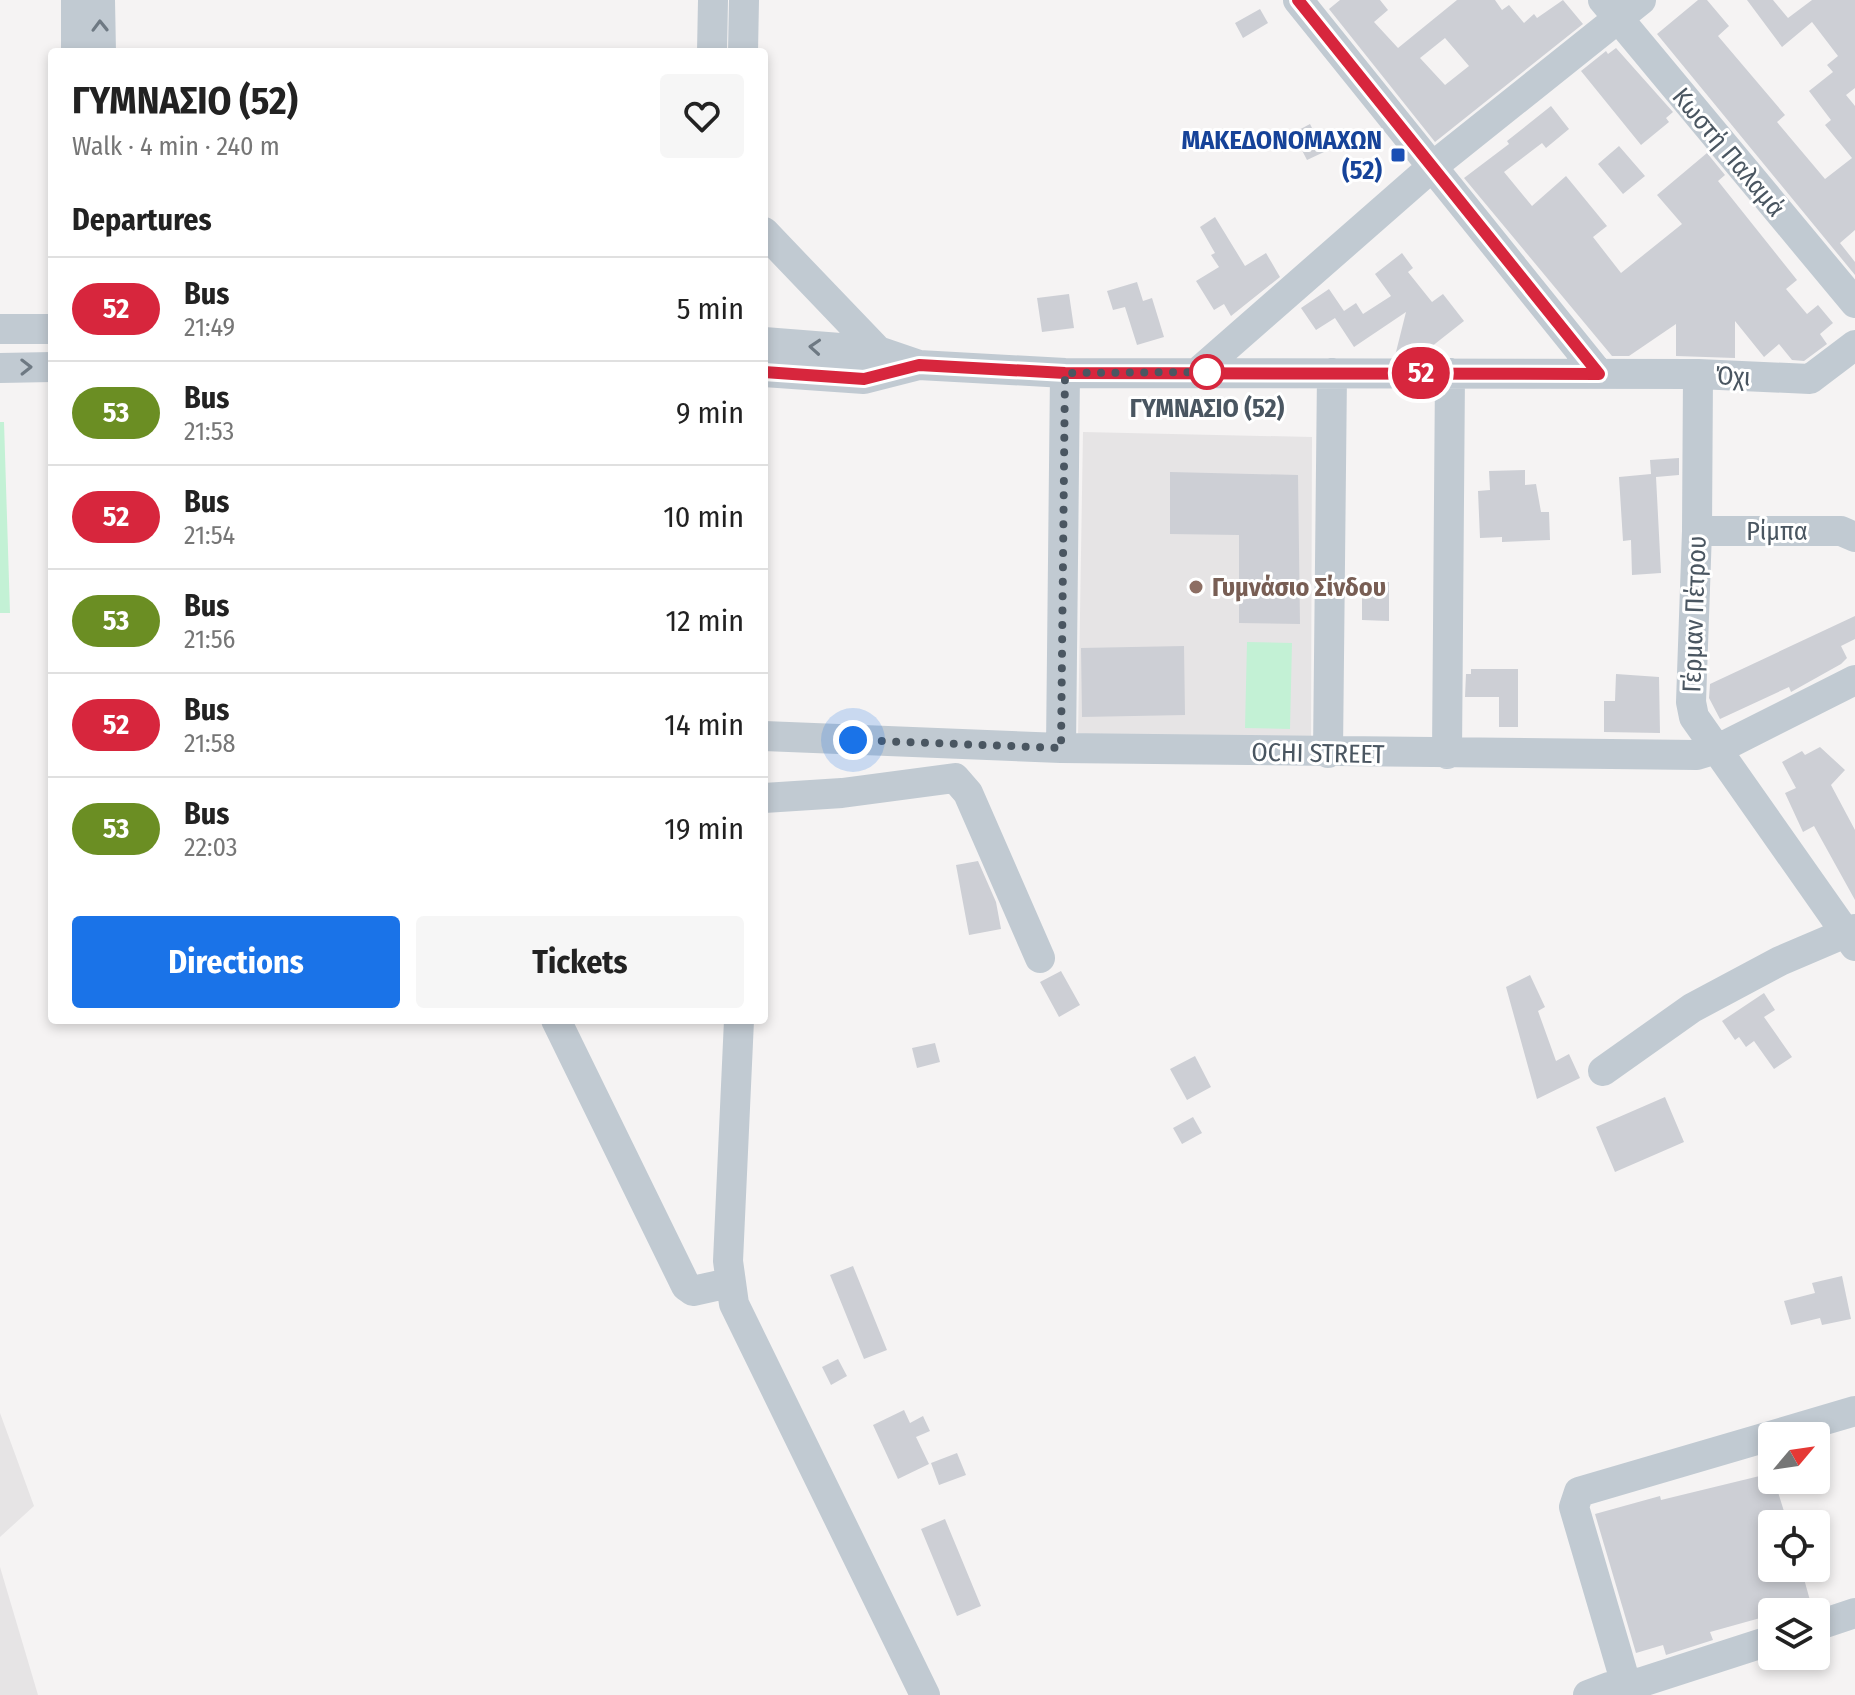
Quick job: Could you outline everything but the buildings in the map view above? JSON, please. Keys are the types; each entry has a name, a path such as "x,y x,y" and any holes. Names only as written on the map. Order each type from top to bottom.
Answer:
{"street":[{"path":"76,0 76,48"},
{"path":"100,0 101,48"},
{"path":"1298,0 1599,374"},
{"path":"1198,372 1621,6"},
{"name":"Κωστή Παλαμά","path":"1621,6 1855,303"},
{"path":"712,48 713,9 744,9 743,48"},
{"path":"768,236 878,351"},
{"path":"0,329 48,329"},
{"path":"768,342 878,351 919,365"},
{"name":"Όχι","path":"919,365 1065,373 1698,374 1810,379 1855,345"},
{"path":"768,372 864,379 919,365"},
{"path":"0,368 48,367"},
{"path":"1061,748 1065,373"},
{"path":"1328,753 1332,373"},
{"path":"1447,754 1450,373"},
{"name":"Γέρμαν Πέτρου","path":"1698,374 1691,702 1704,732 1720,748 1852,936"},
{"name":"Ρίμπα","path":"1697,531 1841,531 1855,537"},
{"name":"OCHI STREET","path":"768,736 1061,748 1673,756 1720,748 1855,680"},
{"path":"768,798 842,793 955,778 968,793 1040,958"},
{"path":"1603,1071 1692,1008 1780,961 1852,936"},
{"path":"558,1024 686,1286 693,1291 729,1283"},
{"path":"739,1024 729,1283 734,1304 925,1695"},
{"path":"1626,1684 1574,1507 1579,1492 1855,1411"},
{"path":"1830,1621 1855,1613"},
{"path":"1588,1695 1758,1644"}],"shaded area":[{"name":"Γυμνάσιο Σίνδου","path":"1083,432 1312,437 1311,742 1078,737"},
{"path":"0,1413 34,1506 0,1537"},
{"path":"0,1567 38,1695 0,1695"}],"green space":[{"path":"0,422 4,422 10,613 0,613"},
{"path":"1247,642 1292,643 1290,729 1245,728"}],"bus line":[{"name":"52","path":"768,372 864,379 919,365 1065,373 1599,374 1298,0"}],"place":[{"name":"ΜΑΚΕΔΟΝΟΜΑΧΩΝ (52)","path":"1398,155"},
{"name":"ΓΥΜΝΑΣΙΟ (52)","path":"1207,372"},
{"name":"Γυμνάσιο Σίνδου","path":"1196,587"}],"route":[{"path":"853,740 1061,748 1065,373 1207,372"}]}
